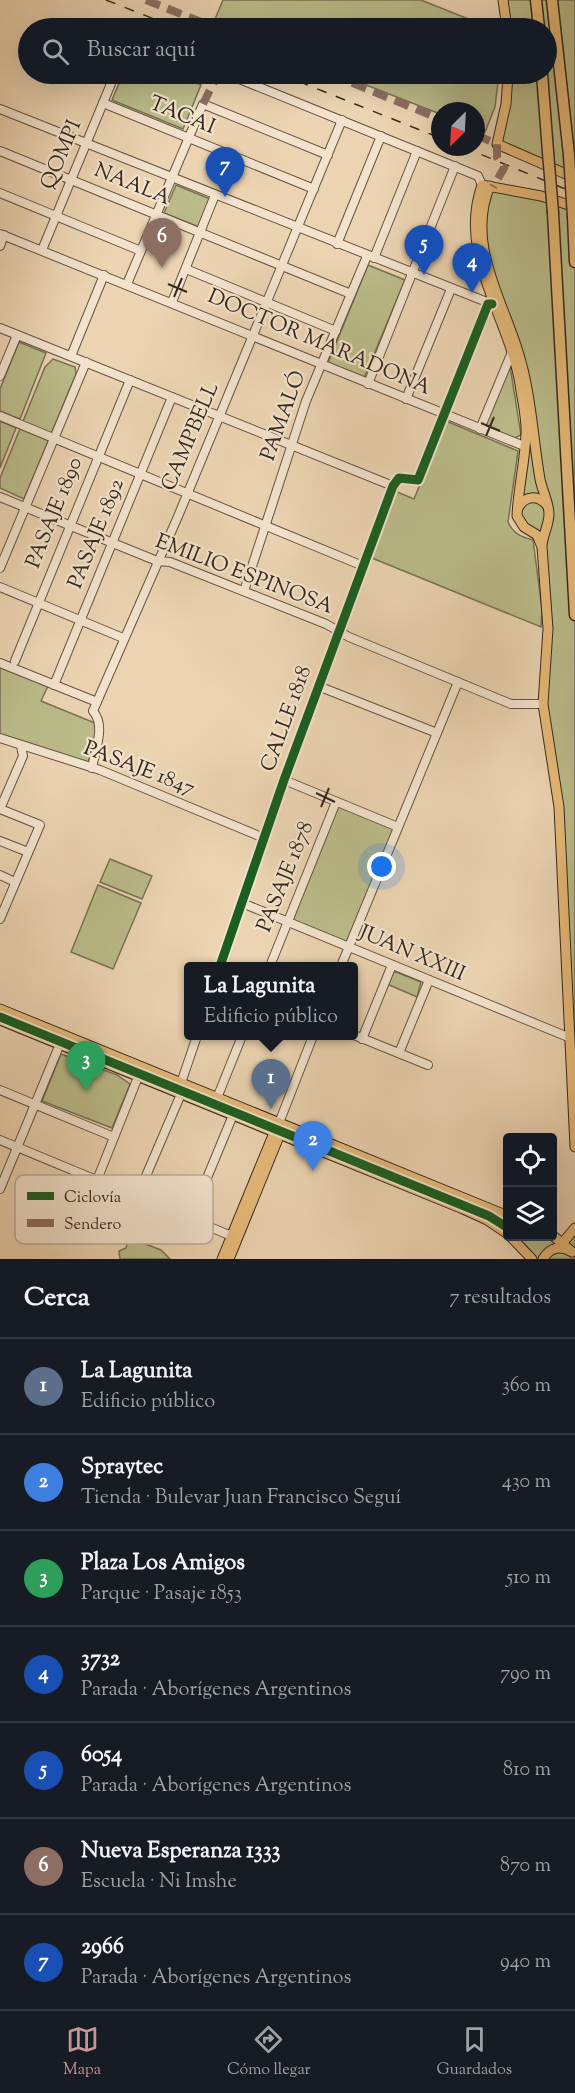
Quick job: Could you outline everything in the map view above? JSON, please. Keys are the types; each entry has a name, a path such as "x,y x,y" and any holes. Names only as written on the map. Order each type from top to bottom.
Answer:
{"highway":[{"path":"536,0 538,18"},
{"path":"552,0 554,18"},
{"path":"557,46 574,212 575,262"},
{"path":"543,84 553,213 575,615"}],"main road":[{"path":"503,0 506,18"},
{"path":"507,84 506,104 497,144 575,178"},
{"path":"542,547 537,535 519,522 517,510 524,446 524,416 512,352 493,303 485,248 483,211 486,186 541,196 574,212"},
{"path":"493,303 511,329 525,376 540,480 547,505 547,522 542,547 548,629 543,704 559,807 568,1038 575,1147"},
{"path":"517,510 524,500 531,497 547,505"},
{"path":"530,530 540,529 547,522"},
{"path":"0,1009 138,1077 463,1209 487,1220 503,1231"},
{"path":"0,1020 181,1083 503,1214"},
{"path":"229,1259 235,1237 279,1123"},
{"path":"543,1259 550,1251 561,1245 575,1228"},
{"path":"222,1259 235,1237"},
{"path":"515,1241 532,1259"},
{"path":"557,1241 573,1254"}],"street":[{"name":"QOMPI","path":"42,250 111,84"},
{"path":"252,84 478,176 486,186"},
{"name":"TACAI","path":"103,103 314,189"},
{"path":"128,284 203,104 328,155"},
{"path":"0,109 412,274 493,303 443,414 418,480 399,478 393,486 0,328"},
{"name":"CAMPBELL","path":"92,768 100,729 98,716 93,711 254,336 342,120"},
{"path":"337,243 381,136"},
{"name":"NAALA","path":"0,150 351,294"},
{"name":"PAMALÓ","path":"244,591 306,401 351,294 417,151"},
{"path":"368,384 455,166"},
{"path":"0,193 141,251"},
{"path":"172,302 215,195"},
{"path":"0,246 2,234"},
{"name":"DOCTOR MARADONA","path":"2,234 524,446"},
{"path":"186,269 336,331"},
{"path":"70,356 104,275"},
{"path":"406,399 451,289"},
{"path":"0,376 16,335"},
{"path":"480,429 512,352"},
{"path":"0,568 86,362"},
{"name":"PASAJE 1890","path":"15,660 130,380"},
{"name":"PASAJE 1892","path":"54,685 172,397"},
{"path":"0,416 140,476 363,566"},
{"name":"CALLE 1818","path":"221,962 284,780 393,486"},
{"name":"EMILIO ESPINOSA","path":"0,497 157,561 170,562 244,591 511,704 543,704"},
{"path":"0,587 123,638"},
{"path":"0,663 97,702"},
{"path":"343,962 458,682"},
{"path":"318,686 437,733"},
{"name":"PASAJE 1847","path":"0,738 92,768 264,838"},
{"path":"0,919 40,825 0,808 22,756 21,746"},
{"path":"284,780 398,827"},
{"name":"PASAJE 1878","path":"272,962 336,802"},
{"path":"0,841 28,852"},
{"path":"0,875 15,882"},
{"name":"JUAN XXIII","path":"242,903 568,1038"},
{"path":"362,1039 392,965"},
{"path":"399,1053 429,980"},
{"path":"358,1037 428,1065"},
{"path":"0,1189 62,1040"},
{"path":"146,1175 181,1094 181,1083 195,1040"},
{"path":"217,1098 240,1040"},
{"path":"279,1123 311,1040"},
{"path":"99,1175 138,1077"},
{"path":"0,1090 114,1137"},
{"path":"208,1175 233,1115"},
{"path":"0,1140 84,1175"},
{"path":"213,1228 235,1237"}],"green space":[{"path":"223,0 421,0 466,18 216,18"},
{"path":"503,0 575,0 575,178 497,144 506,84 557,84 557,18 506,18"},
{"path":"119,84 201,85 183,129 112,100"},
{"path":"364,84 498,84 495,107 485,132 485,102 431,102 431,110"},
{"path":"176,185 210,199 199,227 164,213"},
{"path":"482,185 575,207 575,1147 559,807 543,704 548,629 540,540 519,522 526,432 519,383 492,304"},
{"path":"368,265 405,280 364,378 328,363"},
{"path":"19,342 46,353 20,419 0,411 0,389"},
{"path":"53,359 75,367 76,374 24,499 0,488 0,478 45,367"},
{"path":"510,366 521,435 514,438 485,428 485,421"},
{"path":"0,421 16,428 0,468"},
{"path":"446,421 518,451 508,522 518,534 533,540 542,609 541,627 372,558 395,491 414,499"},
{"path":"0,667 48,686 41,701 95,723 96,733 88,763 0,734"},
{"path":"341,806 394,829 349,942 346,943 293,920 338,807"},
{"path":"110,859 152,876 142,899 100,882"},
{"path":"98,885 141,903 113,969 71,952"},
{"path":"396,972 421,982 417,997 387,984 391,973"},
{"path":"61,1054 117,1075 130,1084 112,1128 42,1101"},
{"path":"575,1228 575,1259 532,1259 514,1241 557,1241"},
{"path":"127,1244 145,1244 161,1250 170,1259 120,1259 119,1251 126,1248"}],"railway":[{"path":"106,0 152,18"},
{"path":"305,84 431,134"},
{"path":"485,156 575,193"}],"marked path":[{"path":"146,0 191,18"},
{"path":"203,104 213,84"},
{"path":"355,84 431,115"},
{"path":"485,139 497,144 497,157 504,168 493,187"}],"cycle path":[{"path":"221,962 284,780 393,486 399,478 418,480 488,304 492,304"},
{"path":"0,1017 489,1216 503,1225"}],"place":[{"name":"2966","path":"225,197"},
{"name":"Nueva Esperanza 1333","path":"162,268"},
{"name":"6054","path":"424,275"},
{"name":"3732","path":"472,293"},
{"name":"Plaza Los Amigos","path":"86,1091"},
{"name":"La Lagunita","path":"271,1109"},
{"name":"Spraytec","path":"313,1171"}]}
